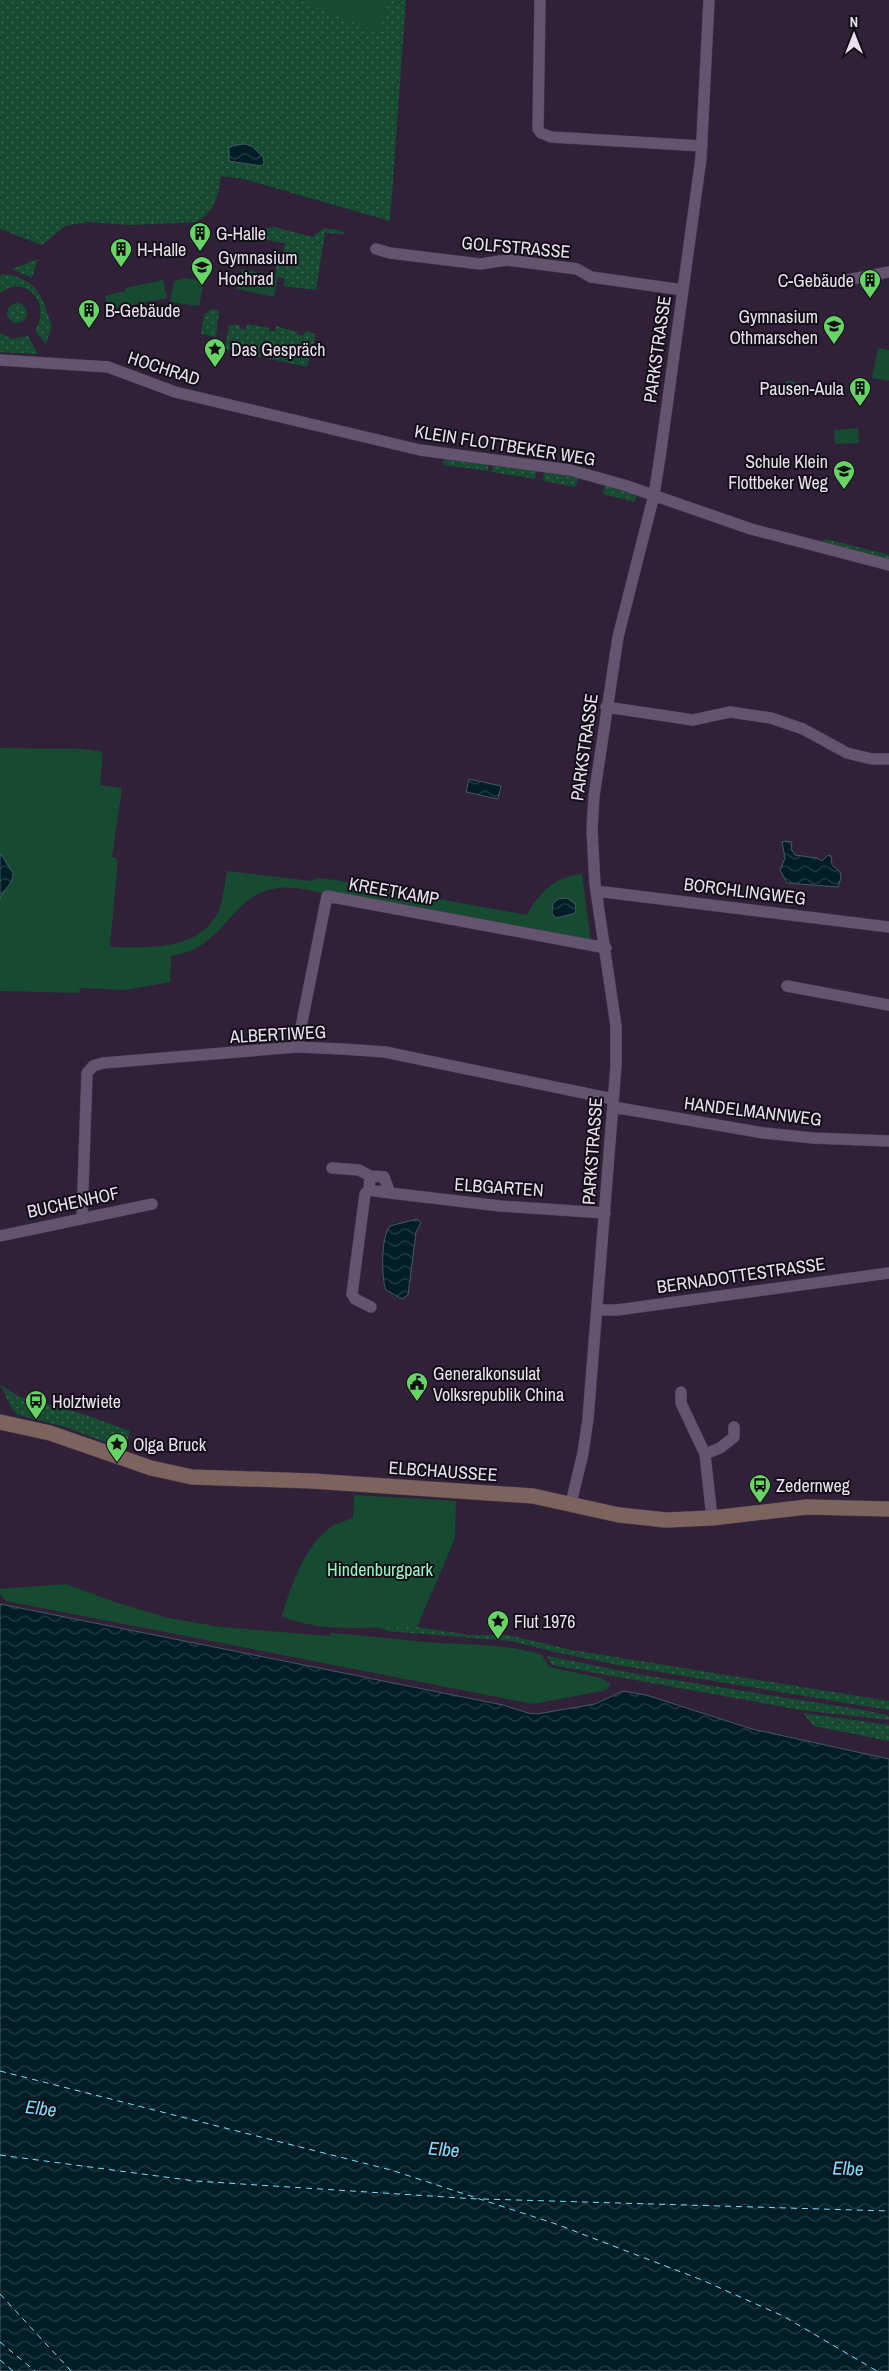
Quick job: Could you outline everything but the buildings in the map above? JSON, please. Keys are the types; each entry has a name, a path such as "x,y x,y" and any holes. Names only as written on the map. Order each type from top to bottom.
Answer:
{"main road":[{"name":"ELBCHAUSSEE","path":"0,1422 50,1433 151,1468 192,1477 312,1481 533,1496 571,1503 606,1513 644,1518 712,1518 807,1507 889,1509"}],"street":[{"path":"540,0 538,129 541,133 550,137 702,146"},
{"name":"PARKSTRASSE","path":"571,1503 586,1438 605,1213 613,1103 616,1026 606,948 596,891 592,830 593,805 606,707 618,637 654,495 702,146 709,0"},
{"name":"GOLFSTRASSE","path":"376,249 390,253 480,264 507,260 577,269 591,277 683,290"},
{"path":"821,282 842,281 889,272"},
{"name":"HOCHRAD","path":"0,360 108,367 175,392 314,424"},
{"name":"KLEIN FLOTTBEKER WEG","path":"314,424 420,450 570,470 654,495 751,529 889,565"},
{"path":"606,707 693,720 730,712 772,718 803,729 847,753 872,759 889,760"},
{"name":"BORCHLINGWEG","path":"596,891 889,927"},
{"name":"KREETKAMP","path":"296,1047 327,896 606,948"},
{"path":"787,986 889,1005"},
{"name":"ALBERTIWEG","path":"82,1217 86,1074 93,1066 103,1063 296,1047 384,1052 613,1103"},
{"name":"HANDELMANNWEG","path":"613,1103 764,1133 889,1141"},
{"path":"332,1168 359,1170 370,1176 384,1177 390,1193"},
{"path":"370,1176 369,1190 364,1194 352,1294 355,1299 371,1307"},
{"name":"ELBGARTEN","path":"369,1190 500,1206 605,1213"},
{"name":"BUCHENHOF","path":"0,1236 82,1217 152,1204"},
{"name":"BERNADOTTESTRASSE","path":"597,1310 617,1310 889,1273"},
{"path":"681,1392 681,1403 705,1454 712,1518"},
{"path":"705,1454 728,1443 734,1436 734,1426"}],"green space":[{"path":"0,0 406,0 390,221 244,179 221,176 217,196 212,208 203,218 196,222 131,225 88,222 65,226 42,245 0,229"},
{"path":"299,0 390,0 378,32"},
{"path":"274,227 313,237 324,228 339,230 345,234 325,233 316,290 283,286 285,279 275,276 279,253 283,253 285,243 265,240 267,228"},
{"path":"38,259 32,278 12,269"},
{"path":"242,269 278,277 274,297 237,289"},
{"path":"4,274 25,280 37,291 52,326 46,344 35,331 40,320 38,301 33,294 18,286 0,293 0,276"},
{"path":"183,278 204,281 199,306 170,302 174,282"},
{"path":"163,280 167,298 108,310 105,296 125,291 125,288"},
{"path":"13,303 21,303 27,309 27,317 21,323 13,323 7,317 7,309"},
{"path":"212,309 219,310 216,337 201,334 204,315"},
{"path":"247,324 269,328 269,331 275,332 276,326 297,332 297,334 303,336 306,331 316,334 307,367 225,349 229,325 240,325 240,328 246,330"},
{"path":"0,333 12,339 28,336 38,354 0,352"},
{"path":"878,348 889,350 889,381 872,378"},
{"path":"787,380 808,385 804,398 783,393"},
{"path":"858,428 859,443 835,444 834,430"},
{"path":"444,458 489,464 488,471 443,465"},
{"path":"493,465 537,469 535,479 492,472"},
{"path":"544,470 578,477 576,487 543,481"},
{"path":"605,485 637,495 635,502 603,494"},
{"path":"827,539 889,555 889,560 824,543 823,540"},
{"path":"0,748 82,749 103,752 100,785 122,788 112,857 118,859 110,947 153,947 182,942 195,936 207,928 216,916 222,901 227,871 312,881 317,878 335,880 527,915 549,887 564,878 582,874 591,942 295,888 278,888 256,895 247,901 217,932 201,945 181,954 171,956 170,982 126,990 80,988 79,993 0,991 0,899 10,884 13,873 0,853"},
{"path":"0,1384 17,1396 83,1414 130,1431 125,1450 66,1427 18,1415 12,1409"},
{"name":"Hindenburgpark","path":"354,1495 456,1501 455,1538 417,1627 331,1627 297,1622 282,1616 294,1580 314,1544 331,1527 353,1518"},
{"path":"66,1584 115,1602 168,1618 221,1627 329,1636 330,1633 513,1648 542,1655 549,1667 601,1678 611,1684 602,1691 533,1704 6,1601 0,1594 0,1589"},
{"path":"375,1626 417,1627 470,1635 508,1635 572,1650 889,1701 889,1710 618,1665 511,1641 387,1631"},
{"path":"547,1656 637,1674 863,1710 886,1715 889,1717 889,1720 801,1710 552,1665"},
{"path":"803,1713 889,1725 889,1741 814,1726"}],"water":[{"path":"246,144 253,147 263,157 264,163 261,166 229,161 229,148 234,145"},
{"path":"469,779 501,786 498,799 466,792"},
{"path":"782,842 792,842 791,849 795,855 817,858 822,861 828,855 831,856 832,865 840,872 841,878 838,887 787,883 780,870 785,858"},
{"path":"0,853 13,873 13,877 0,899"},
{"path":"567,898 575,904 576,911 573,914 556,918 552,913 553,904 558,899"},
{"path":"417,1219 421,1223 416,1232 408,1295 402,1299 386,1290 384,1284 383,1247 390,1226"},
{"name":"Elbe","path":"0,1604 503,1705 528,1713 537,1714 595,1704 623,1691 646,1695 752,1729 889,1759 889,2371 0,2371"}],"ferry route":[{"path":"0,2071 391,2170 556,2224 702,2280 783,2316 877,2371"},
{"path":"0,2155 195,2181 477,2199"},
{"path":"483,2199 889,2211"},
{"path":"0,2294 71,2371"},
{"path":"0,2342 35,2371"},
{"path":"0,2360 13,2371"}],"place":[{"name":"G-Halle","path":"200,252"},
{"name":"H-Halle","path":"121,268"},
{"name":"Gymnasium Hochrad","path":"202,286"},
{"name":"C-Gebäude","path":"870,299"},
{"name":"B-Gebäude","path":"89,329"},
{"name":"Gymnasium Othmarschen","path":"834,345"},
{"name":"Das Gespräch","path":"215,368"},
{"name":"Pausen-Aula","path":"860,407"},
{"name":"Schule Klein Flottbeker Weg","path":"844,490"},
{"name":"Generalkonsulat Volksrepublik China","path":"417,1402"},
{"name":"Holztwiete","path":"36,1420"},
{"name":"Olga Bruck","path":"117,1463"},
{"name":"Zedernweg","path":"760,1504"},
{"name":"Flut 1976","path":"498,1640"}]}
